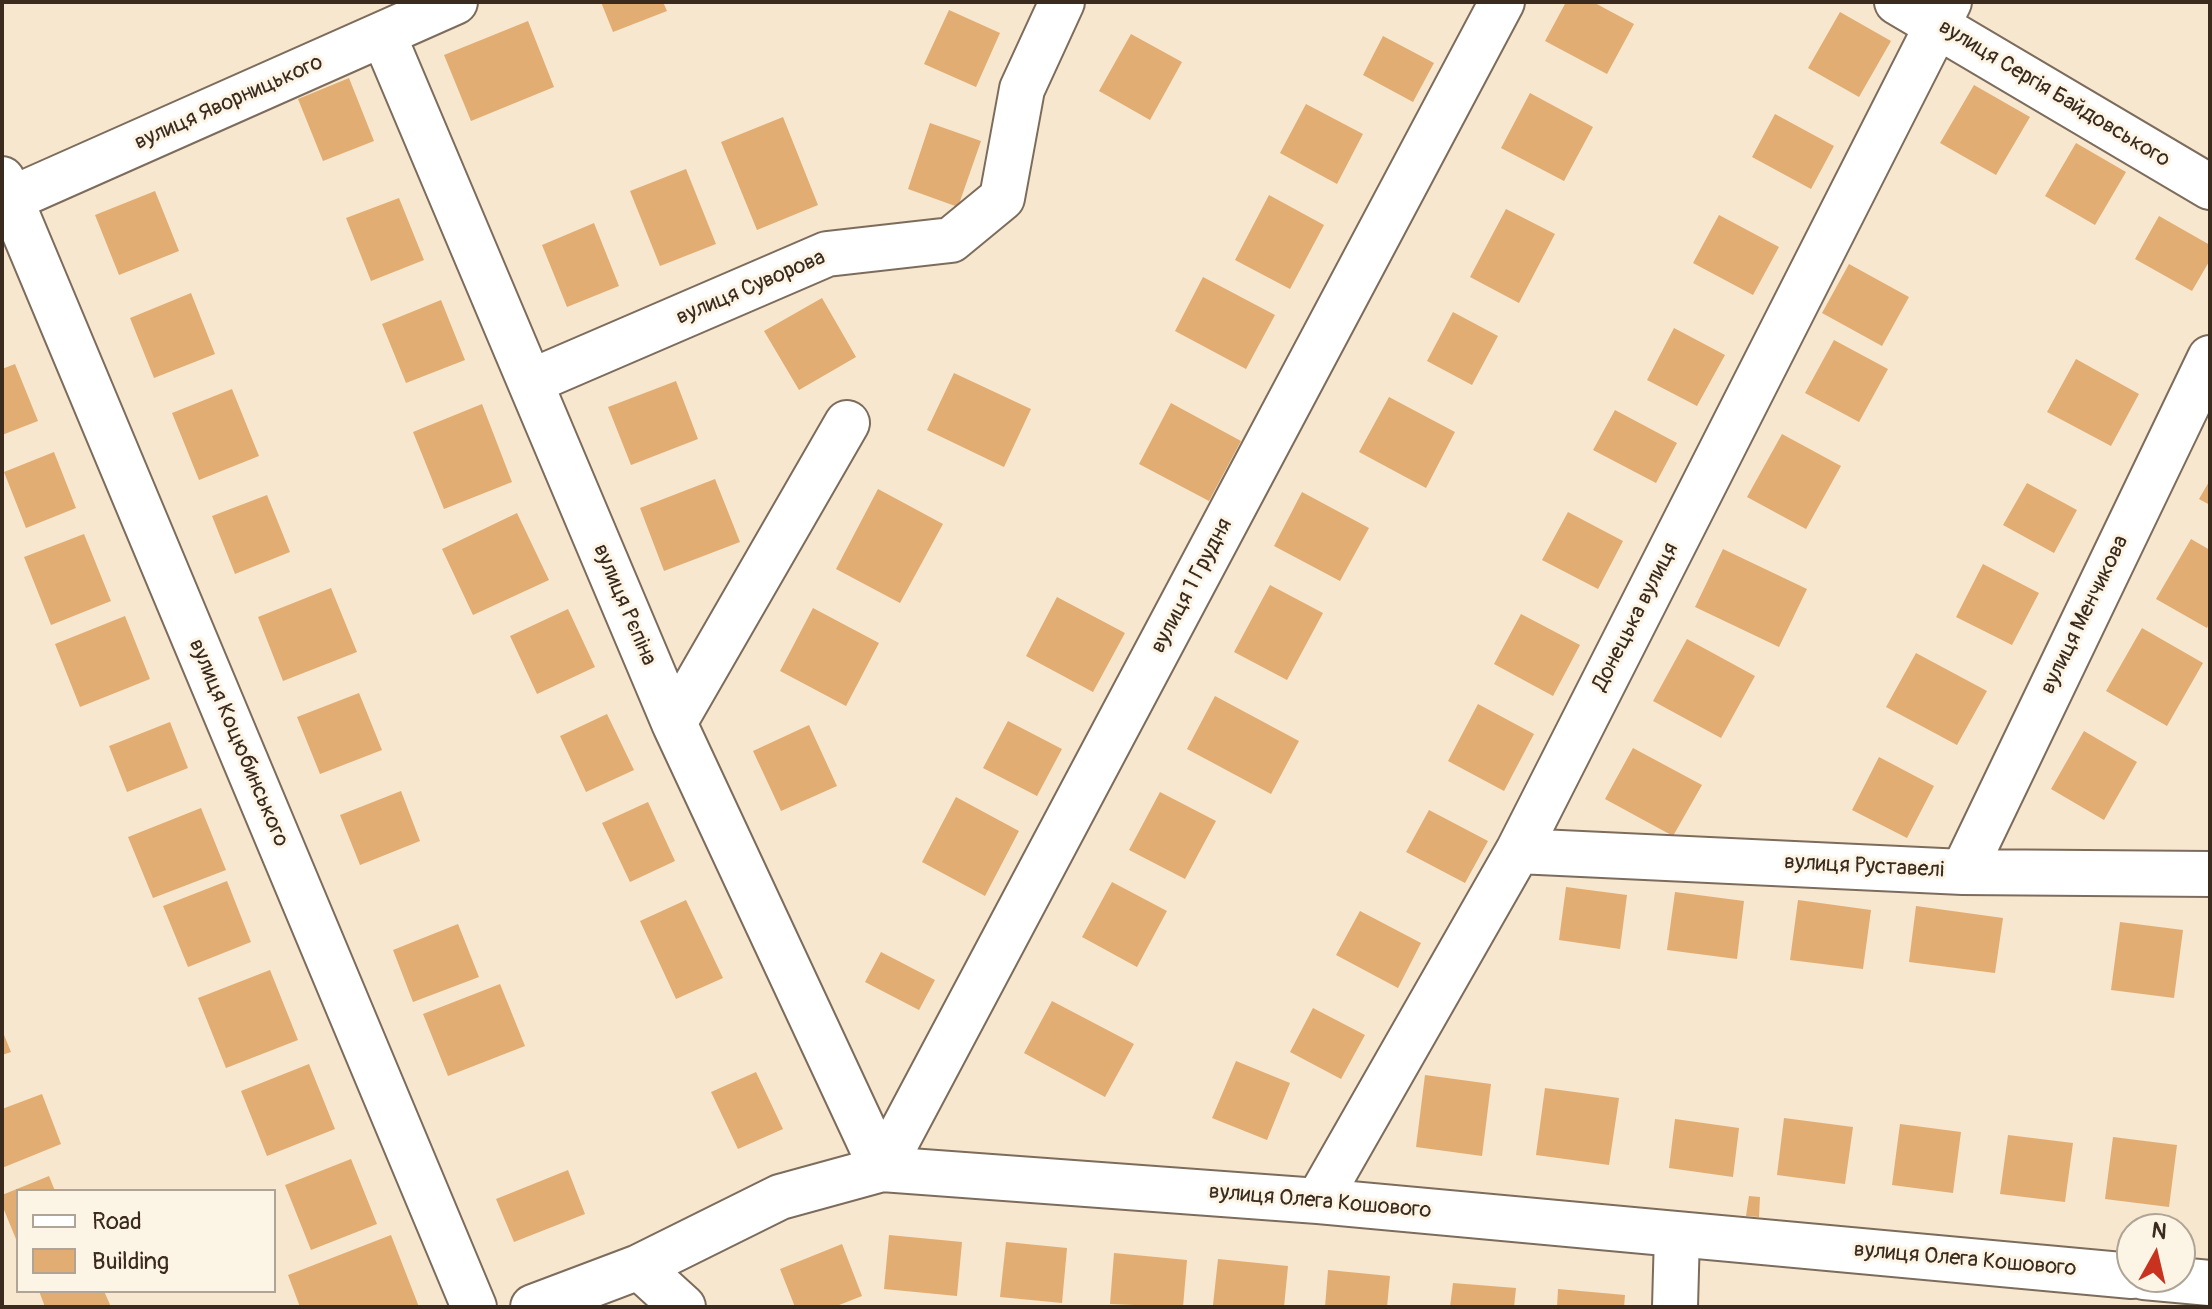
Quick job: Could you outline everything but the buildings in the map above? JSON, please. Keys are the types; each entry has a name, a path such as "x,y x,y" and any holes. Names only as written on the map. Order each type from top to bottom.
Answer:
{"street":[{"name":"вулиця Яворницького","path":"5,194 455,2"},
{"name":"вулиця Суворова","path":"530,382 827,254 951,240 1002,198 1022,89 1062,2"},
{"name":"вулиця 1 Грудня","path":"882,1169 1502,2"},
{"name":"вулиця Сергія Байдовського","path":"1897,2 1943,13 2210,187"},
{"name":"Донецька вулиця","path":"1318,1201 1518,851 1943,13"},
{"name":"вулиця Рєпіна","path":"383,34 674,723 882,1169"},
{"name":"вулиця Коцюбинського","path":"5,194 474,1307"},
{"name":"вулиця Менчикова","path":"1963,872 2210,358"},
{"path":"674,723 847,423"},
{"name":"вулиця Руставелі","path":"1518,851 1963,872 2210,874"},
{"name":"вулиця Олега Кошового","path":"533,1307 639,1267 780,1197 882,1169 1318,1201 2116,1275"},
{"path":"1675,1307 1677,1234"},
{"path":"639,1267 683,1307"}]}
